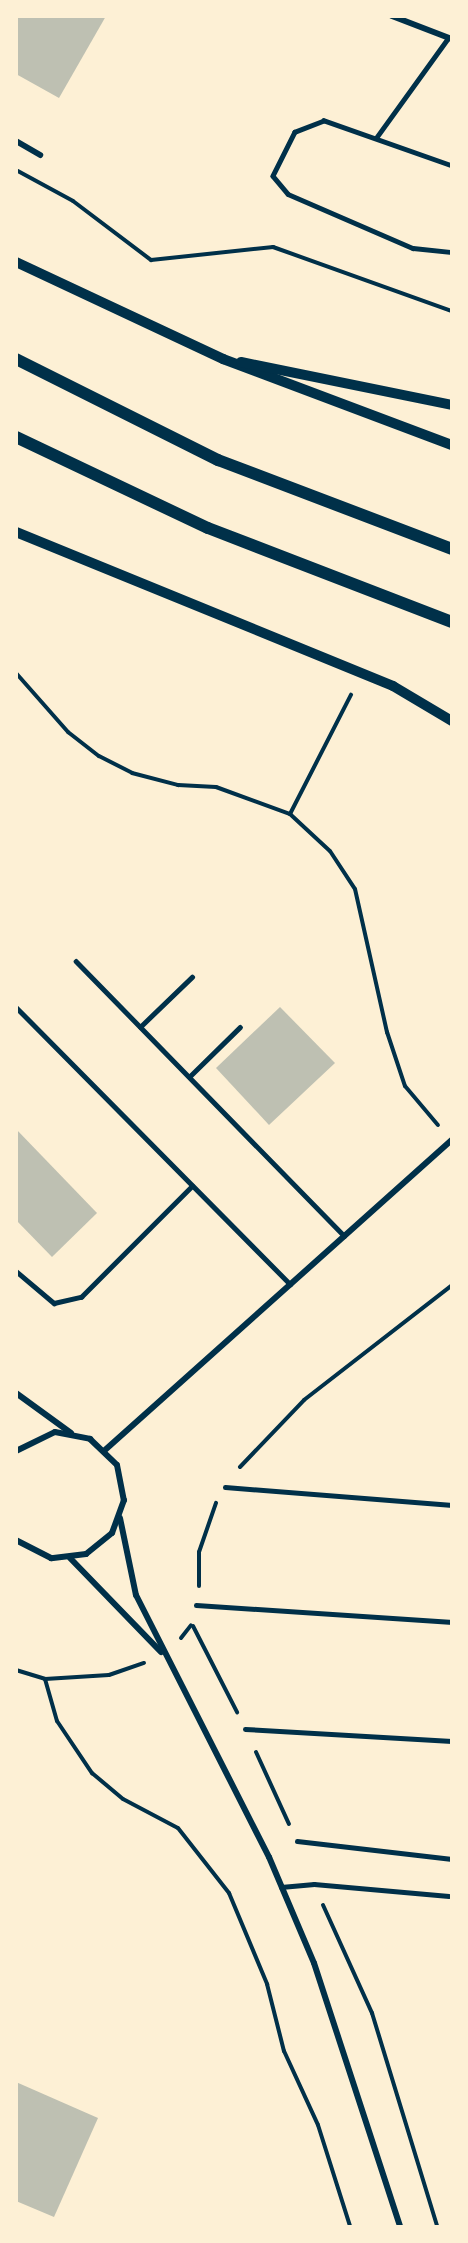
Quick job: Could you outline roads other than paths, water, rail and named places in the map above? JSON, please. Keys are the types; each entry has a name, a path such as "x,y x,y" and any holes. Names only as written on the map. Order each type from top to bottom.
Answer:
{"main road":[{"path":"16,359 218,460 452,549"},
{"path":"16,437 208,528 452,622"}],"street":[{"path":"392,16 450,38"},
{"path":"16,141 39,155"},
{"path":"16,262 223,359 452,445"},
{"path":"223,359 452,405"},
{"path":"16,532 358,673 426,703 452,721"},
{"path":"105,1450 451,1139"},
{"path":"16,1393 71,1433 105,1450 123,1482 120,1518 136,1595 281,1887 339,2028 400,2226"},
{"path":"16,1451 40,1436 71,1433"},
{"path":"225,1487 452,1505"},
{"path":"16,1540 51,1558 70,1558 101,1545 120,1518"},
{"path":"70,1558 165,1657"},
{"path":"196,1605 452,1622"},
{"path":"245,1729 452,1741"},
{"path":"297,1841 452,1859"}],"lane":[{"path":"376,138 450,38"},
{"path":"452,166 324,121 304,124 273,176 288,194 361,226 428,253 452,252"},
{"path":"76,961 344,1236"},
{"path":"140,1027 192,976"},
{"path":"16,1007 290,1284"},
{"path":"189,1077 240,1028"},
{"path":"16,1271 54,1303 81,1297 192,1186"},
{"path":"281,1887 314,1884 448,1896"}]}
